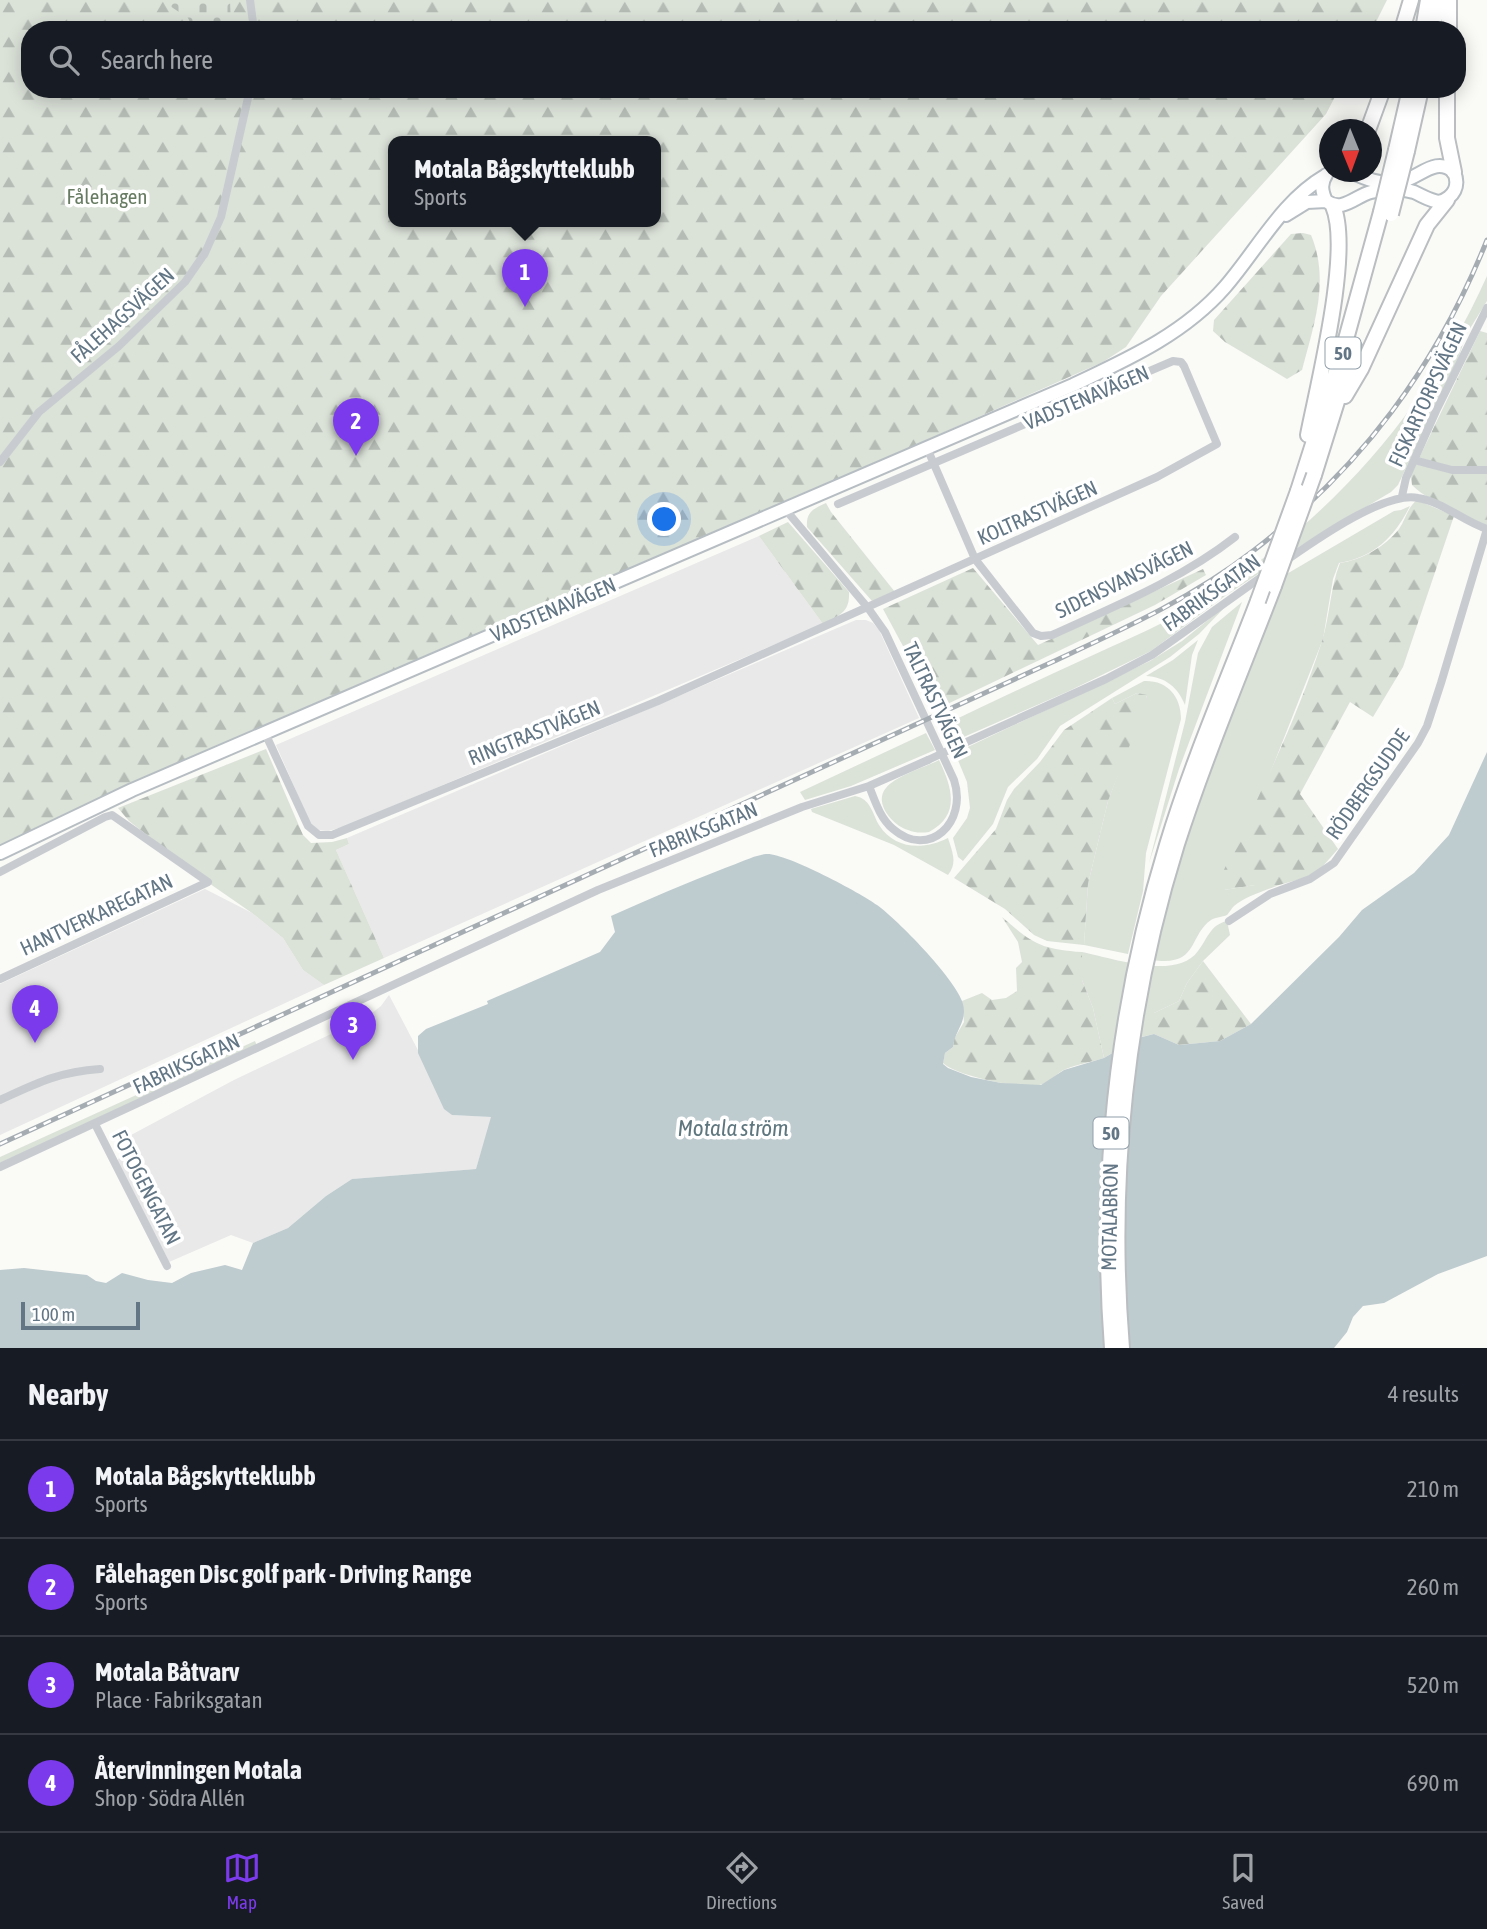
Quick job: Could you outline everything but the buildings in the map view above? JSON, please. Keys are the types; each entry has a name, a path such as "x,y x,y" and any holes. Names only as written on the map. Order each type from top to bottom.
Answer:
{"highway":[{"path":"1405,21 1411,0"},
{"path":"1424,21 1428,0"},
{"path":"1434,21 1438,0"},
{"path":"1449,0 1449,21"},
{"path":"1372,119 1380,98"},
{"name":"50","path":"1401,151 1409,98"},
{"name":"50","path":"1150,922 1335,413 1401,151 1418,98"},
{"path":"1447,98 1447,138 1454,172"},
{"path":"1335,413 1361,369 1427,225 1447,200"},
{"name":"50","path":"1298,491 1335,281 1339,228 1330,203"},
{"name":"50","path":"1150,922 1179,807 1298,491 1386,213"},
{"name":"MOTALABRON","path":"1112,1348 1107,1224 1110,1140 1125,1020 1150,922"},
{"name":"MOTALABRON","path":"1122,1348 1118,1235 1121,1141 1150,922"}],"main road":[{"path":"1377,182 1390,183 1408,179 1438,165 1449,167 1454,172 1457,185 1447,200"},
{"name":"VADSTENAVÄGEN","path":"0,853 85,812 265,733 1140,354 1185,324 1226,286 1304,190 1319,180"},
{"name":"VADSTENAVÄGEN","path":"1325,182 1322,188 1330,203"},
{"name":"VADSTENAVÄGEN","path":"1277,221 1307,202 1349,203 1371,192 1388,189 1405,190 1433,201 1447,200"}],"street":[{"path":"250,0 253,21"},
{"name":"FÅLEHAGSVÄGEN","path":"0,462 39,412 119,346 195,272 216,233 221,217 248,98"},
{"name":"FISKARTORPSVÄGEN","path":"1402,496 1406,478 1487,308"},
{"name":"VADSTENAVÄGEN","path":"838,504 1167,362 1181,362 1217,444"},
{"name":"KOLTRASTVÄGEN","path":"868,608 1176,469 1217,444"},
{"name":"SIDENSVANSVÄGEN","path":"927,448 975,559 1033,633 1046,636 1182,573 1235,537"},
{"path":"1415,460 1452,470 1487,470"},
{"path":"1402,496 1427,500 1487,529"},
{"name":"FABRIKSGATAN","path":"0,1167 598,890 802,807 869,786 1106,679 1188,631 1228,599 1303,549 1374,507 1402,496"},
{"name":"TALTRASTVÄGEN","path":"785,509 868,608 893,646 954,780 958,799 955,816 947,827 932,837 923,839 905,836 886,822 869,786"},
{"name":"RÖDBERGSUDDE","path":"1230,921 1270,894 1310,879 1334,863 1418,743 1427,726 1487,529"},
{"name":"RINGTRASTVÄGEN","path":"265,733 308,826 319,835 332,835 658,701 868,608"},
{"name":"HANTVERKAREGATAN","path":"0,872 105,817 116,816 208,882 0,979"},
{"path":"0,1100 49,1077 71,1071 100,1069"},
{"name":"FOTOGENGATAN","path":"95,1124 167,1266"}],"shaded area":[{"path":"759,536 823,624 346,826 328,831 318,830 311,825 276,745"},
{"path":"856,620 873,623 879,630 919,718 384,958 336,850 349,844 347,838"},
{"path":"205,889 252,913 283,938 303,970 324,985 0,1135 0,984"},
{"path":"389,995 452,1115 492,1117 476,1169 352,1179 326,1196 288,1228 253,1243 231,1235 169,1262 117,1161 123,1152 118,1142 234,1080 367,1017 381,1006"}],"green space":[{"name":"Fålehagen","path":"0,0 1387,0 1376,21 21,21 21,98 1334,98 1326,114 1161,296 1126,347 1103,362 782,504 112,793 0,848"},
{"path":"161,0 230,0 231,21 190,21"},
{"path":"1291,234 1311,235 1317,252 1320,286 1302,370 1287,379 1225,342 1213,331 1214,320"},
{"path":"1487,276 1487,301 1466,335 1459,356 1398,485 1391,492 1302,545 1225,596 1151,651 1069,691 950,743 942,726 1168,620 1269,554 1314,516 1356,475 1394,430 1429,382 1460,331"},
{"path":"1480,331 1487,333 1487,530 1420,492 1412,485 1411,475"},
{"path":"1417,500 1454,516 1403,667 1373,717 1350,702 1300,794 1338,849 1315,875 1279,885 1255,885 1224,890 1216,887 1273,766 1311,673 1322,641 1340,563 1364,556 1380,547 1399,529"},
{"path":"826,503 895,592 872,601 807,527 811,512"},
{"path":"1410,506 1398,527 1382,544 1363,556 1339,563 1333,579 1323,639 1224,890 1255,885 1279,885 1244,899 1227,915 1211,920 1185,955 1167,961 1152,960 1180,853 1198,800 1285,575 1394,511"},
{"path":"788,522 849,592 846,609 823,624 759,536"},
{"path":"973,568 1038,645 1203,569 1206,575 1155,605 937,709 883,609"},
{"path":"1242,602 1179,769 1149,863 1185,722 1198,653 1212,627"},
{"path":"1229,603 1199,634 1170,657 1060,726 1037,759 1008,787 993,824 963,861 958,857 953,838 967,818 970,808 967,782 955,753 1150,661 1182,641"},
{"path":"1198,640 1192,655 1185,705 1170,684 1159,678 1146,676 1173,660"},
{"path":"1144,681 1159,683 1171,691 1178,703 1181,719 1146,853 1143,891 1128,954 1084,945 1088,884 1108,801 1147,696 1137,693 1115,704 1112,698"},
{"path":"1137,693 1147,695 1145,706 1108,801 1088,884 1084,945 1047,941 1034,935 1005,909 954,878 996,829 1014,789 1040,762 1064,730 1112,698 1115,704"},
{"path":"926,733 935,750 851,786 805,800 800,792"},
{"path":"266,749 303,835 311,843 347,838 349,844 336,850 384,958 324,985 303,970 283,938 129,821 118,808"},
{"path":"939,760 950,790 950,809 946,817 929,832 902,828 891,819 883,807 886,788 911,772"},
{"path":"855,796 868,803 879,825 893,839 920,846 948,838 953,861 948,875 894,845 812,812 811,809"},
{"path":"1002,917 1038,944 1082,952 1082,980 1093,1008 1104,1058 1066,1069 1043,1084 1034,1086 1007,1084 976,1077 943,1063 945,1053 953,1047 954,1039 964,1022 962,1001 982,993 992,1000 1006,998 1017,991 1016,968 1022,962 1018,942"},
{"path":"1227,921 1230,935 1203,961 1187,983 1179,1001 1154,1013 1154,1034 1137,1038 1104,1058 1093,1008 1082,980 1082,952 1143,965 1175,965 1188,960 1198,951 1213,929"},
{"path":"1203,961 1251,1024 1220,1041 1179,1045 1154,1034 1154,1013 1179,1001 1187,983"},
{"path":"255,1041 257,1046 0,1164 0,1157"}],"water":[{"name":"Motala ström","path":"1487,752 1487,1256 1438,1274 1384,1303 1363,1306 1334,1348 0,1348 0,1270 24,1268 87,1275 106,1283 122,1273 172,1283 191,1273 225,1265 242,1270 253,1243 288,1228 326,1196 352,1179 476,1169 491,1117 452,1115 444,1109 418,1053 418,1036 426,1029 488,1004 487,1001 600,952 615,932 611,916 710,874 756,856 775,855 822,874 868,899 886,912 924,950 948,978 962,1001 963,1020 953,1047 945,1053 943,1064 971,1077 1001,1083 1041,1085 1064,1070 1104,1058 1138,1038 1154,1034 1179,1045 1220,1041 1251,1024 1339,937 1362,910 1414,873 1449,835"}],"railway":[{"path":"0,1144 1077,651 1155,613 1205,584 1253,551 1292,519 1328,485 1392,412 1444,330 1487,240"}],"place":[{"name":"Motala Bågskytteklubb","path":"525,307"},
{"name":"Fålehagen Disc golf park - Driving Range","path":"356,456"},
{"name":"Återvinningen Motala","path":"35,1043"},
{"name":"Motala Båtvarv","path":"353,1060"}]}
